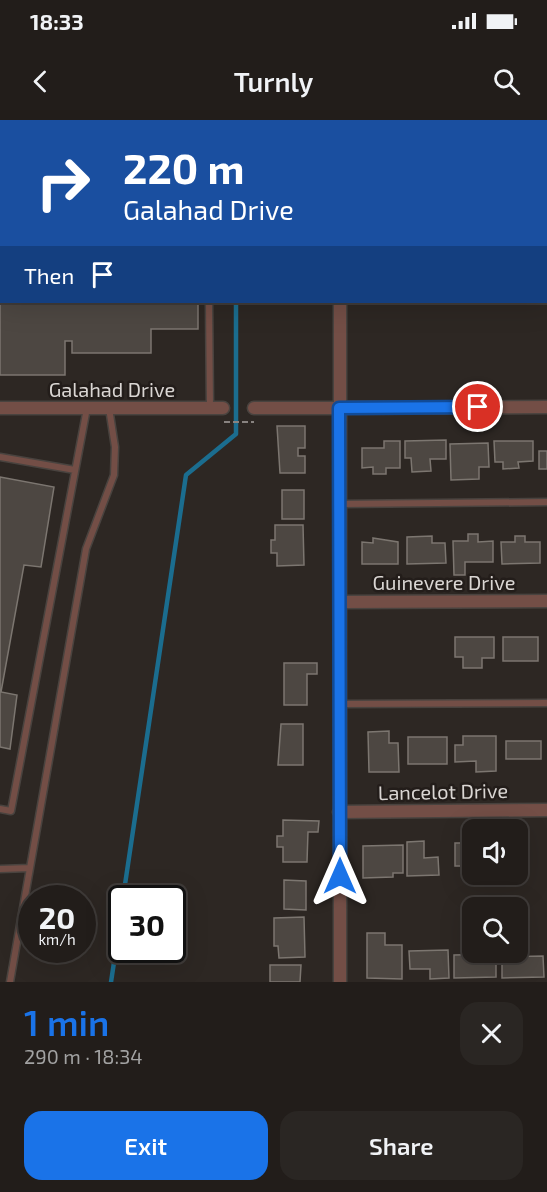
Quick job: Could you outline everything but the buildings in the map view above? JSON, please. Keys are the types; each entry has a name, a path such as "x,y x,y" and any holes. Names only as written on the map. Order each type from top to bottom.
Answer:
{"street":[{"path":"340,303 342,602 339,812 340,982"},
{"path":"254,408 547,407"},
{"name":"Galahad Drive","path":"0,408 223,408"},
{"name":"Guinevere Drive","path":"342,602 547,602"},
{"name":"Lancelot Drive","path":"339,812 547,810"}],"lane":[{"path":"209,303 210,408"},
{"path":"0,809 11,811 87,408"},
{"path":"10,982 86,549 114,475 115,447 109,408"},
{"path":"0,457 75,470"},
{"path":"340,504 547,501"},
{"path":"340,704 547,703"},
{"path":"0,869 30,868"}],"path":[{"path":"227,422 244,422"}],"waterway":[{"path":"125,885 186,475 236,434 236,303"},
{"path":"111,982 114,963"}],"route":[{"path":"340,876 342,602 339,408 478,407"}]}
